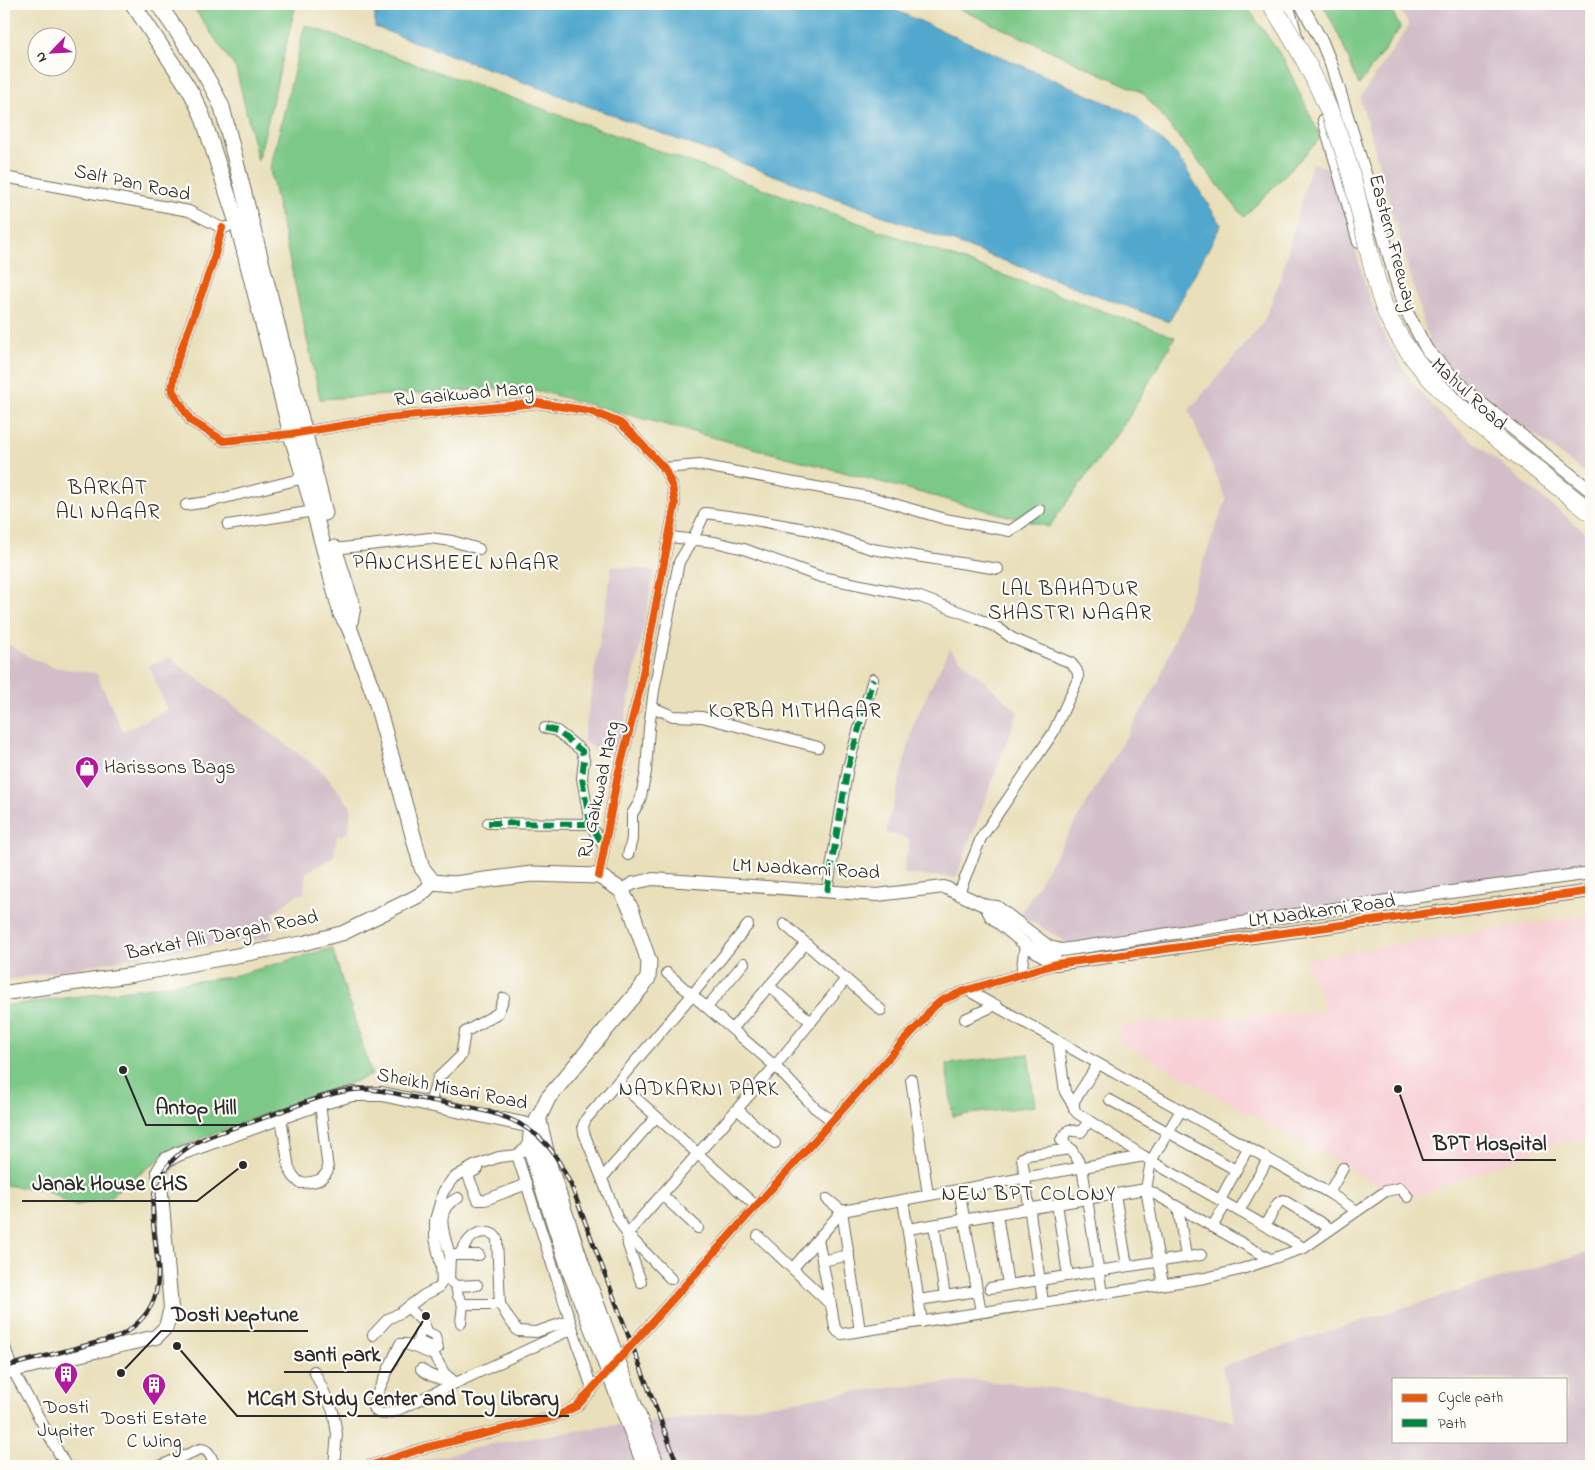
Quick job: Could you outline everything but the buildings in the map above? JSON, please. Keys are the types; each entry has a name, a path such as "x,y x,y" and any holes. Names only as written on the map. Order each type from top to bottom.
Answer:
{"highway":[{"name":"Eastern Freeway","path":"1284,4 1302,32 1343,124 1379,256 1403,321 1421,351 1441,375 1472,405 1591,499"},
{"name":"Eastern Freeway","path":"1284,4 1290,31 1333,122 1349,169 1379,292 1391,323 1400,338 1433,383 1466,414 1591,513"}],"main road":[{"path":"133,4 192,94 245,225"},
{"path":"158,4 201,66 222,107 245,225 297,433 353,607 349,627"},
{"path":"297,433 304,478 341,614 349,627 375,697 422,868 433,882 454,884 532,874 599,876 621,890 631,910 649,962 648,978 548,1098 538,1124 538,1145 571,1274 645,1466"},
{"name":"Barkat Ali Dargah Road","path":"4,993 131,975 304,943 343,933 418,896 433,882"},
{"name":"Sheikh Misari Road","path":"8,1371 156,1337 166,1327 171,1308 159,1171 166,1160 178,1154 320,1103 352,1094 374,1093 538,1124"},
{"path":"544,1170 657,1466"}],"street":[{"name":"Mahul Road","path":"1284,4 1294,23 1304,69 1318,100 1370,289 1386,327 1405,360 1437,398 1480,435 1591,522"},
{"name":"Mahul Road","path":"1301,4 1332,64 1403,305 1426,350 1462,386 1591,491"},
{"path":"1341,178 1364,169"},
{"name":"Salt Pan Road","path":"4,177 189,211 222,228"},
{"path":"222,228 245,225"},
{"name":"RJ Gaikwad Marg","path":"222,228 212,265 176,361 172,390 192,421 224,441 297,433 388,418 538,403 590,411 620,424 664,468 672,485 675,504 670,537 640,689 617,779 599,876"},
{"path":"1386,327 1409,316"},
{"path":"664,468 700,465 874,498 945,518 1010,531 1040,510"},
{"path":"186,505 208,502 304,478"},
{"path":"228,525 314,511"},
{"path":"628,854 632,839 632,814 640,801 646,772 652,707 679,562 693,540 705,513 811,530 872,549 998,569"},
{"path":"670,537 744,549 821,577 920,597 998,628 1012,638 1070,663 1075,667 1078,671 1078,679 1053,733 981,838 959,893"},
{"path":"334,549 430,538 452,540 478,549"},
{"path":"827,892 848,767 873,679"},
{"path":"652,707 673,716 702,717 818,747"},
{"path":"545,728 557,731 584,754 582,778 590,824 604,847"},
{"path":"488,823 590,824"},
{"name":"LM Nadkarni Road","path":"621,890 634,883 653,879 877,895 944,887 986,906 997,907 1055,950 1082,948 1414,897 1591,874"},
{"name":"LM Nadkarni Road","path":"986,906 991,916 1026,944 1056,964 1591,891"},
{"path":"784,924 881,1010"},
{"path":"671,1279 627,1234 617,1217 584,1133 583,1126 586,1119 692,995 748,925"},
{"path":"1115,942 1118,955"},
{"path":"733,1028 806,943"},
{"path":"1021,975 1026,944"},
{"path":"369,1466 424,1448 556,1417 577,1406 922,1022 930,1010 942,1000 967,990 1056,964 1055,950"},
{"path":"706,1007 744,963"},
{"path":"667,973 733,1028 775,1066 815,1108 833,1121"},
{"path":"641,1282 628,1244 627,1234 775,1066 846,979"},
{"path":"769,986 811,1022"},
{"path":"967,990 1329,1193 1357,1211"},
{"path":"430,1103 438,1078 461,1056 466,1032 498,1013 504,998"},
{"path":"964,1019 996,1005"},
{"path":"1058,1041 1065,1092 1077,1113 1148,1158 1304,1248"},
{"path":"1073,1105 1098,1064"},
{"path":"911,1079 928,1195"},
{"path":"618,1082 756,1206"},
{"path":"1110,1100 1236,1170"},
{"path":"281,1117 290,1169 294,1177 300,1183 317,1182 324,1177 328,1170 320,1103"},
{"path":"737,1109 775,1143"},
{"path":"1163,1284 1146,1189 1148,1158 1168,1132 1181,1110"},
{"path":"602,1178 656,1117"},
{"path":"1089,1121 1081,1132 1069,1130 1061,1140 1070,1149 1082,1167 1102,1293"},
{"path":"526,1184 482,1200 476,1197 469,1174 496,1162 518,1156 538,1145"},
{"path":"1212,1226 1236,1170 1248,1148"},
{"path":"1043,1302 1022,1158 1024,1156 1070,1149"},
{"path":"518,1156 592,1389"},
{"path":"373,1335 388,1319 438,1288 442,1282 441,1266 435,1238 435,1220 443,1192 453,1178 474,1166 498,1157 518,1156"},
{"path":"793,1268 842,1211 1082,1167 1148,1158"},
{"path":"1239,1211 1268,1159"},
{"path":"1329,1193 1343,1168"},
{"path":"818,1239 835,1328 842,1334 1163,1284 1239,1270 1304,1248 1386,1192 1400,1188 1408,1197"},
{"path":"908,1230 1146,1189 1270,1259"},
{"path":"959,1190 981,1312"},
{"path":"1115,1194 1127,1266"},
{"path":"662,1195 698,1228"},
{"path":"454,1255 443,1231 442,1222 449,1202 458,1198"},
{"path":"827,1199 842,1211 860,1331"},
{"path":"904,1200 922,1322"},
{"path":"1265,1225 1278,1203 1283,1200 1331,1229"},
{"path":"1057,1204 1068,1276"},
{"path":"1178,1207 1186,1257"},
{"path":"997,1214 1008,1285"},
{"path":"934,1225 945,1296"},
{"path":"461,1323 463,1304 458,1296 456,1286 449,1280 454,1255 474,1235 487,1232 495,1235 497,1239 500,1304 513,1331 536,1332 571,1325"},
{"path":"758,1236 830,1305"},
{"path":"454,1255 479,1255"},
{"path":"822,1261 849,1255"},
{"path":"990,1288 1201,1255"},
{"path":"456,1286 477,1285"},
{"path":"918,1300 977,1291"},
{"path":"463,1304 500,1304"},
{"path":"408,1307 425,1328"},
{"path":"456,1383 444,1373 434,1355 406,1344 400,1344 372,1405 373,1409 376,1412 389,1413 456,1383 571,1325"},
{"path":"4,1344 8,1371 66,1466"},
{"path":"421,1369 442,1380 456,1383"},
{"path":"314,1371 332,1412 337,1434 334,1466"},
{"path":"160,1466 200,1448 208,1451 215,1466"}],"shaded area":[{"path":"1397,4 1591,4 1591,478 1433,356 1360,98 1409,26"},
{"path":"1312,163 1335,170 1366,288 1382,331 1411,382 1442,416 1591,537 1591,872 1072,945 1020,915 1158,683 1226,500 1189,410 1263,323 1280,280"},
{"path":"612,566 655,571 617,758 583,742"},
{"path":"4,642 29,657 53,667 96,673 123,731 167,710 149,665 170,658 323,772 351,807 349,833 337,836 334,857 306,873 304,893 295,896 273,913 275,928 266,938 136,957 4,981"},
{"path":"949,649 1018,712 956,878 903,874 910,839 886,833 915,720"},
{"path":"1591,914 1591,1138 1554,1144 1405,1200 1117,1040 1123,1025 1327,1010 1304,959"},
{"path":"1591,1251 1591,1466 401,1466 492,1444 607,1426 674,1420 864,1390 974,1380 1047,1387 1235,1421 1222,1366 1373,1317"}],"green space":[{"path":"191,4 296,4 258,161 236,69"},
{"path":"949,4 1245,4 1284,60 1321,138 1244,217 1143,93"},
{"path":"1323,4 1389,4 1400,28 1359,85 1341,40"},
{"path":"305,25 1175,337 1127,420 1049,527 524,387 320,399 270,170"},
{"path":"332,948 372,1075 173,1149 109,1197 74,1206 46,1190 4,1185 4,1006 230,977"},
{"path":"1028,1054 1035,1106 953,1116 946,1064"}],"water":[{"path":"375,4 881,4 1132,114 1177,155 1221,225 1169,322 375,27"}],"railway":[{"path":"4,1367 118,1337 142,1319 154,1299 158,1278 153,1211 155,1189 166,1168 184,1150 218,1133 328,1095 361,1089 379,1090 497,1114 531,1131 541,1138 552,1151 571,1185 678,1466"}],"marked path":[{"path":"827,892 848,767 873,679"},
{"path":"545,728 557,731 582,751 584,760 582,778 590,824 604,846"},
{"path":"488,823 590,824"}],"cycle path":[{"path":"222,228 212,265 177,361 172,390 191,421 224,441 291,434 388,418 538,403 590,411 620,423 664,468 672,485 675,504 640,689 617,779 599,876"},
{"path":"369,1466 424,1448 555,1417 577,1406 922,1022 930,1010 942,1000 967,990 1056,964 1591,891"}],"place":[{"name":"Harissons Bags","path":"87,789"},
{"name":"Antop Hill","path":"123,1070"},
{"name":"BPT Hospital","path":"1398,1089"},
{"name":"Janak House CHS","path":"243,1165"},
{"name":"santi park","path":"426,1316"},
{"name":"MCGM Study Center and Toy Library","path":"177,1346"},
{"name":"Dosti Neptune","path":"121,1373"},
{"name":"Dosti Jupiter","path":"66,1395"},
{"name":"Dosti Estate C Wing","path":"154,1406"}],"district":[{"name":"BARKAT ALI NAGAR","path":"108,501"},
{"name":"PANCHSHEEL NAGAR","path":"456,564"},
{"name":"LAL BAHADUR SHASTRI NAGAR","path":"1070,602"},
{"name":"KORBA MITHAGAR","path":"795,712"},
{"name":"NADKARNI PARK","path":"699,1090"},
{"name":"NEW BPT COLONY","path":"1029,1195"}]}
